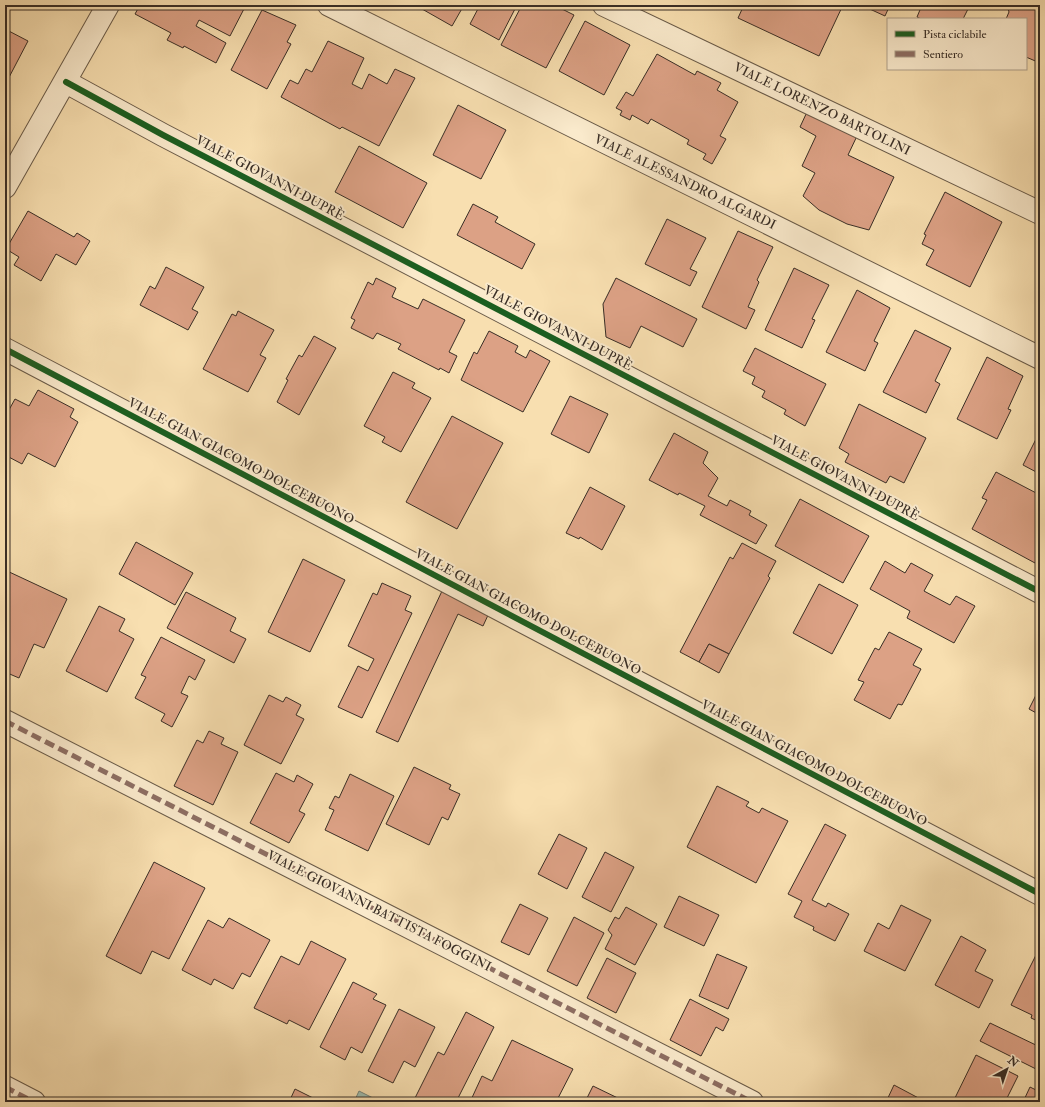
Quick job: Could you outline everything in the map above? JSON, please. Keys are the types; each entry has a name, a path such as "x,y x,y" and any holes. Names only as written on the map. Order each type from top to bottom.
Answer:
{"street":[{"path":"5,187 66,82 108,5"},
{"name":"VIALE ALESSANDRO ALGARDI","path":"329,5 1040,358"},
{"name":"VIALE LORENZO BARTOLINI","path":"604,5 1040,213"},
{"name":"VIALE GIOVANNI DUPRÈ","path":"66,82 163,135 1040,592"},
{"name":"VIALE GIAN GIACOMO DOLCEBUONO","path":"5,349 1040,894"},
{"name":"VIALE GIOVANNI BATTISTA FOGGINI","path":"5,721 752,1102"},
{"path":"5,1088 34,1102"}],"shaded area":[{"path":"359,1091 381,1102 354,1102"}],"building":[{"path":"140,5 246,5 230,36 199,20 196,26 226,43 216,63 184,46 183,48 167,40 171,33 135,14"},
{"path":"415,5 464,5 452,26"},
{"path":"480,5 517,5 499,40 470,24"},
{"path":"522,5 554,5 574,15 546,68 501,45"},
{"path":"744,5 843,5 819,56 738,18"},
{"path":"861,5 890,5 885,16"},
{"path":"922,5 970,5 964,18 917,17"},
{"path":"1007,5 1040,5 1040,63 1027,57 1027,18 1006,18 1009,12"},
{"path":"262,10 296,25 287,42 291,44 267,89 231,70"},
{"path":"585,21 630,45 604,95 559,71"},
{"path":"5,29 28,41 5,85"},
{"path":"328,41 364,58 352,84 362,89 369,74 387,84 395,69 415,78 379,146 342,127 340,129 281,97 290,80 298,84 306,69 312,72"},
{"path":"657,54 695,75 697,71 721,83 717,90 738,102 720,136 726,139 712,164 703,159 706,154 687,144 689,140 651,119 648,124 632,115 630,120 620,115 622,111 616,108 626,92 633,96"},
{"path":"458,105 506,130 481,179 433,155"},
{"path":"807,112 857,136 848,155 894,177 869,230 847,224 819,210 803,196 815,173 802,166 816,136 800,127"},
{"path":"359,146 427,183 403,228 335,192"},
{"path":"945,192 1002,222 970,287 926,265 934,250 922,244 926,235 924,234"},
{"path":"473,204 498,217 495,222 535,244 522,269 457,235"},
{"path":"28,211 74,237 77,233 90,241 76,265 56,254 41,281 14,265 19,257 6,249"},
{"path":"667,219 706,238 690,269 697,272 690,286 645,264"},
{"path":"738,231 773,247 757,280 759,282 748,307 755,310 746,329 702,307"},
{"path":"166,267 204,287 192,309 198,312 188,330 140,305 150,286 155,289"},
{"path":"794,268 829,285 812,319 815,320 802,348 765,330"},
{"path":"376,278 396,288 392,297 418,309 423,299 465,320 449,352 457,356 449,373 440,368 439,370 398,349 401,344 377,333 373,339 351,328 355,320 351,318 368,282 373,285"},
{"path":"616,278 697,319 683,347 641,326 630,348 606,337 603,304"},
{"path":"857,290 890,308 874,341 878,343 865,371 826,352"},
{"path":"238,311 274,330 260,355 266,358 248,392 203,369 232,314 236,316"},
{"path":"915,330 951,348 935,381 940,384 926,413 883,392"},
{"path":"489,331 518,346 515,352 526,358 530,350 550,361 523,412 461,380 474,352 477,354"},
{"path":"314,336 336,348 299,415 277,402 288,380 286,379 299,355 302,357"},
{"path":"755,348 826,384 805,426 784,414 786,410 762,397 765,391 752,384 755,377 743,371"},
{"path":"987,357 1023,376 1008,409 1011,410 997,439 957,419"},
{"path":"393,372 415,383 412,388 431,398 401,452 382,442 385,437 364,426"},
{"path":"38,390 74,409 70,417 78,422 55,467 28,453 22,464 5,455 5,417 15,399 29,406"},
{"path":"570,396 608,414 589,453 551,434"},
{"path":"859,404 926,438 904,483 890,476 886,483 845,462 849,454 839,448"},
{"path":"452,416 503,443 457,529 406,502"},
{"path":"1040,431 1040,474 1023,465"},
{"path":"674,433 708,452 703,463 718,478 708,496 727,506 730,500 751,511 749,515 767,525 756,544 700,515 705,506 679,493 678,495 649,480"},
{"path":"996,472 1040,495 1040,554 1035,563 972,529 987,500 982,498"},
{"path":"590,487 625,506 602,550 580,537 579,539 566,533"},
{"path":"800,499 869,536 843,583 775,546"},
{"path":"136,542 193,573 175,605 119,574"},
{"path":"742,543 776,561 768,576 770,578 729,654 709,644 699,662 680,652 730,557 733,559"},
{"path":"303,559 345,580 310,652 268,632"},
{"path":"885,561 905,573 911,563 933,575 924,591 950,605 956,596 975,606 954,643 907,618 910,611 870,589"},
{"path":"5,570 67,599 44,648 34,644 19,678 5,672"},
{"path":"382,583 411,596 405,610 412,613 362,718 338,707 358,666 368,671 374,659 348,646 373,593 377,595"},
{"path":"819,584 858,605 832,654 793,633"},
{"path":"442,591 489,613 483,626 458,614 398,742 376,732"},
{"path":"186,592 236,618 230,631 246,639 234,663 167,628"},
{"path":"99,606 125,619 119,631 134,639 107,692 66,671"},
{"path":"889,632 922,649 913,665 921,669 902,705 898,704 890,719 854,700 864,682 858,680 875,648 879,650"},
{"path":"161,637 205,660 195,680 189,676 181,693 188,696 172,727 161,721 165,714 135,698 146,677 141,675"},
{"path":"709,644 729,654 719,673 699,662"},
{"path":"1038,691 1040,692 1040,715 1029,709"},
{"path":"269,695 283,702 286,697 301,705 296,715 304,719 281,764 244,745"},
{"path":"209,731 224,738 221,744 238,752 213,805 174,786 197,740 203,743"},
{"path":"414,767 451,785 449,789 460,794 448,820 442,817 429,845 386,824"},
{"path":"276,773 294,782 297,775 313,784 299,811 305,814 289,843 250,823"},
{"path":"350,774 394,796 368,851 325,830 334,810 329,808 335,796 339,798"},
{"path":"717,786 749,802 746,806 759,813 762,808 788,821 756,883 687,847"},
{"path":"825,824 846,835 812,900 826,907 828,903 849,914 835,941 813,930 814,927 794,917 802,901 788,894"},
{"path":"559,834 587,848 567,889 538,874"},
{"path":"605,852 634,867 611,912 582,897"},
{"path":"154,862 205,888 169,959 152,951 141,974 106,956"},
{"path":"679,896 719,915 704,946 664,927"},
{"path":"520,904 548,918 529,955 501,942"},
{"path":"901,905 931,920 905,971 864,951 878,923 889,929"},
{"path":"626,907 657,924 635,965 605,949 612,935 608,930 615,917 619,919"},
{"path":"574,917 604,933 577,986 547,971"},
{"path":"229,918 270,940 250,977 242,973 233,989 214,979 211,985 182,970 208,920 223,928"},
{"path":"961,936 986,950 975,971 993,980 979,1008 935,985"},
{"path":"311,941 346,959 309,1030 289,1020 287,1024 254,1008 281,956 299,965"},
{"path":"1040,947 1040,1022 1031,1018 1032,1015 1011,1005"},
{"path":"717,954 747,967 728,1009 699,996"},
{"path":"607,958 636,973 616,1013 587,998"},
{"path":"353,982 377,994 373,999 386,1005 362,1053 351,1047 345,1060 320,1047"},
{"path":"690,999 729,1019 723,1031 716,1027 701,1056 670,1040"},
{"path":"399,1009 435,1027 415,1067 404,1061 393,1083 368,1071"},
{"path":"466,1012 494,1027 456,1102 413,1102 438,1052 444,1055"},
{"path":"990,1023 1040,1047 1040,1071 980,1041"},
{"path":"512,1040 573,1069 556,1102 470,1102 482,1076 492,1081"},
{"path":"976,1055 1018,1076 1005,1102 953,1102"},
{"path":"894,1085 926,1102 886,1102"},
{"path":"593,1086 626,1102 585,1102"},
{"path":"1030,1087 1040,1092 1040,1102 1023,1102"},
{"path":"295,1089 321,1102 289,1102"}],"marked path":[{"path":"5,721 752,1102"},
{"path":"5,1087 34,1102"}],"cycle path":[{"path":"66,82 163,135 1040,592"},
{"path":"5,349 1040,894"}]}
